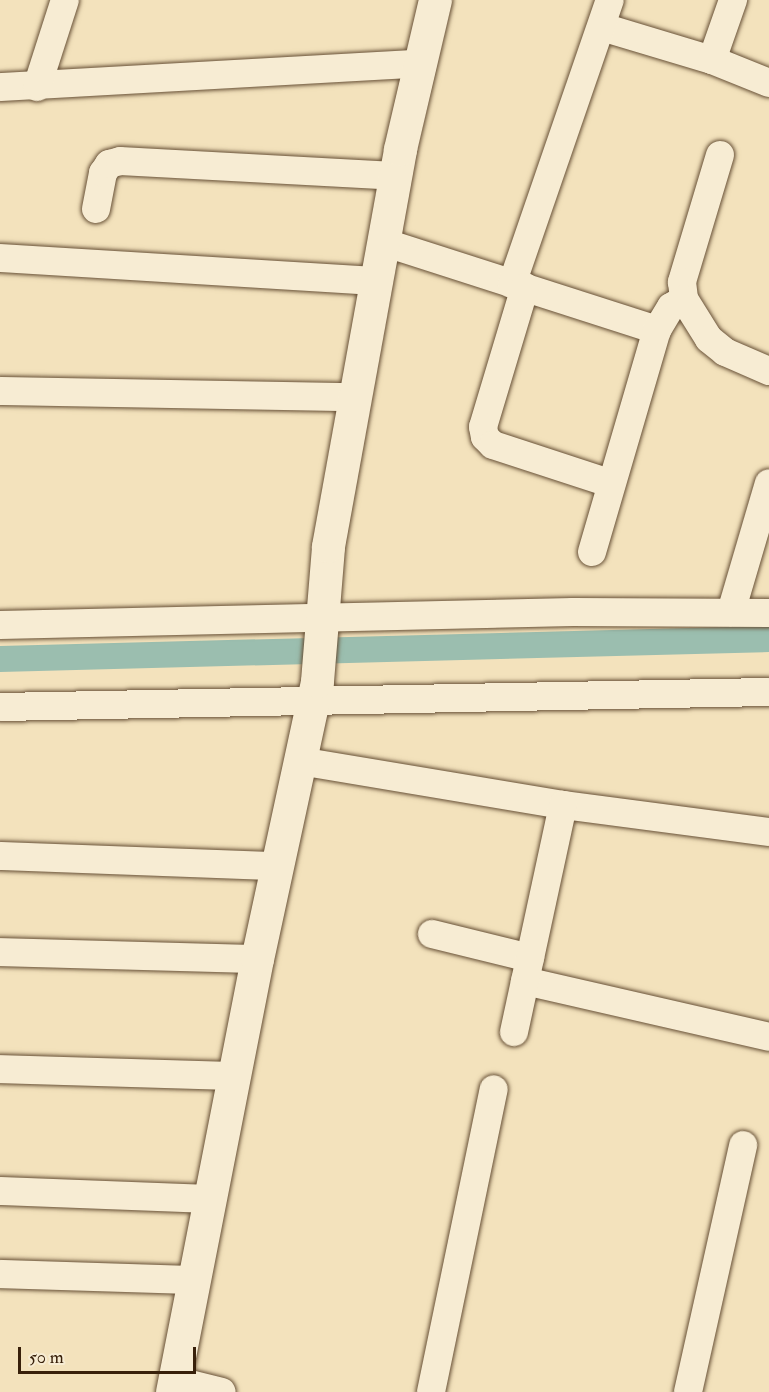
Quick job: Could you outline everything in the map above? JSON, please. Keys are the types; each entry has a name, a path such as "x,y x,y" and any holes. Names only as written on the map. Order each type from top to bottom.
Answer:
{"street":[{"path":"37,87 65,0"},
{"path":"222,1392 173,1386 257,959 315,692 328,546 395,176 417,64 435,0"},
{"path":"712,60 733,0"},
{"path":"609,483 493,445 485,437 483,427 519,286 606,13 769,83"},
{"path":"0,87 37,87 417,64"},
{"path":"720,155 682,282 684,299 709,339 725,352 769,371"},
{"path":"96,208 103,172 109,164 120,161 395,176"},
{"path":"383,242 657,330"},
{"path":"0,258 376,281"},
{"path":"592,552 609,483 657,330 671,307 684,299"},
{"path":"0,391 354,397"},
{"path":"731,612 769,483"},
{"path":"0,625 321,626 769,612"},
{"path":"0,707 315,692 769,692"},
{"path":"300,761 563,805 769,832"},
{"path":"514,1032 563,805"},
{"path":"0,856 277,866"},
{"path":"432,934 527,969 769,1037"},
{"path":"0,952 257,959"},
{"path":"0,1069 235,1076"},
{"path":"431,1392 494,1089"},
{"path":"688,1392 742,1145"},
{"path":"0,1191 209,1200"},
{"path":"0,1274 193,1280"}],"waterway":[{"path":"0,659 769,639"}]}
